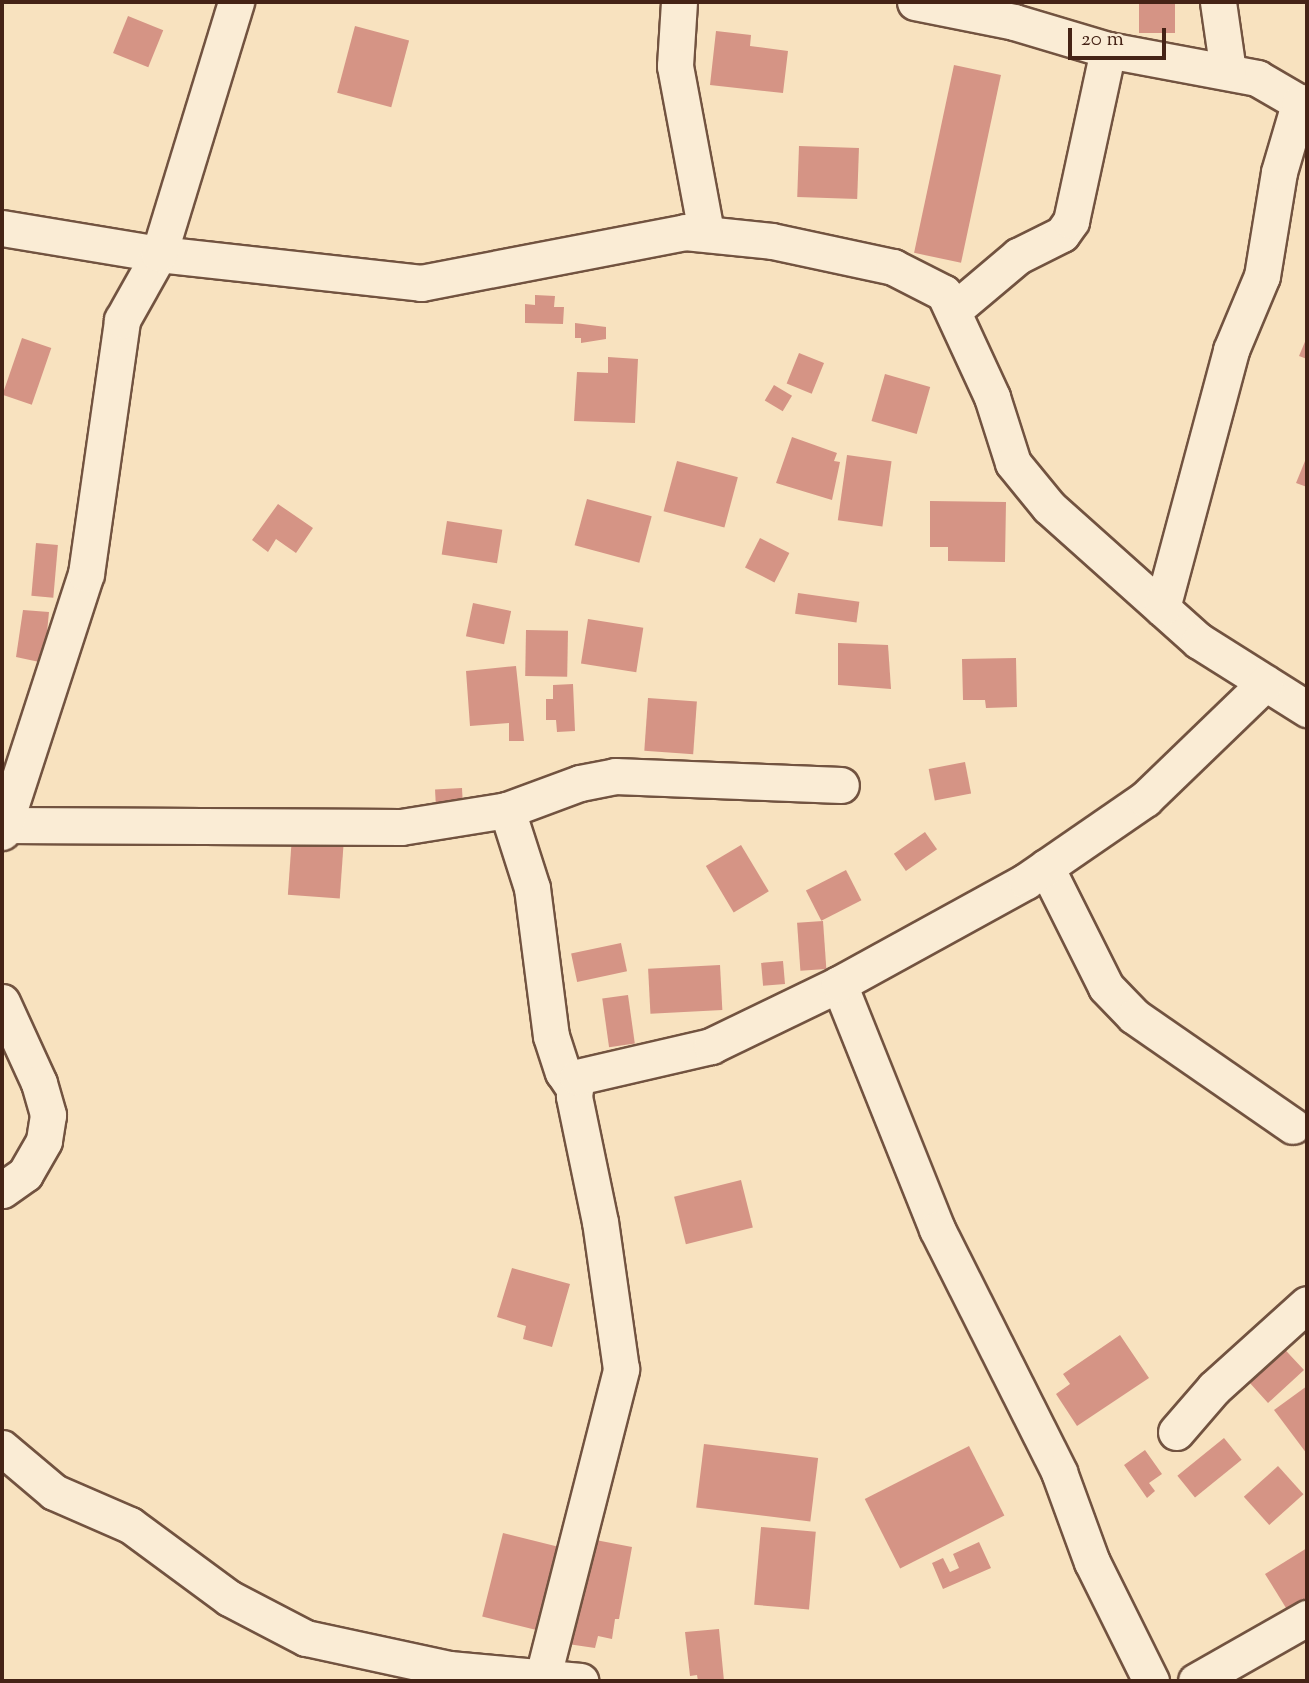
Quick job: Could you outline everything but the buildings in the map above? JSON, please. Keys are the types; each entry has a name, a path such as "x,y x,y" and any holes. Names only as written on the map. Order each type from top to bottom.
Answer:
{"street":[{"path":"236,2 159,254 122,320 86,574 4,829 401,827 507,810 580,783 615,776 841,785"},
{"path":"679,2 675,66 706,232"},
{"path":"915,2 1014,22 1108,50 1257,78 1305,104 1279,172 1262,276 1231,350 1162,608"},
{"path":"1219,2 1228,71"},
{"path":"954,310 1018,256 1062,234 1071,221 1108,50"},
{"path":"2,228 159,254 421,283 648,237 706,232 893,267 931,283 944,293 992,397 1013,463 1049,508 1199,641 1307,709"},
{"path":"573,1087 582,1074 710,1046 839,984 1046,867 1145,799 1265,682"},
{"path":"507,810 532,888 551,1036 562,1072 573,1087 621,1345 621,1369 543,1676"},
{"path":"1046,867 1106,987 1134,1016 1293,1126"},
{"path":"839,984 937,1229 1059,1472 1092,1562 1151,1681"},
{"path":"2,1002 39,1083 48,1115 44,1141 25,1174 2,1190"},
{"path":"1176,1432 1214,1388 1302,1321"},
{"path":"2,1448 54,1492 144,1533 267,1621 306,1638 400,1670 449,1669 580,1681"},
{"path":"1198,1681 1307,1618"}]}
